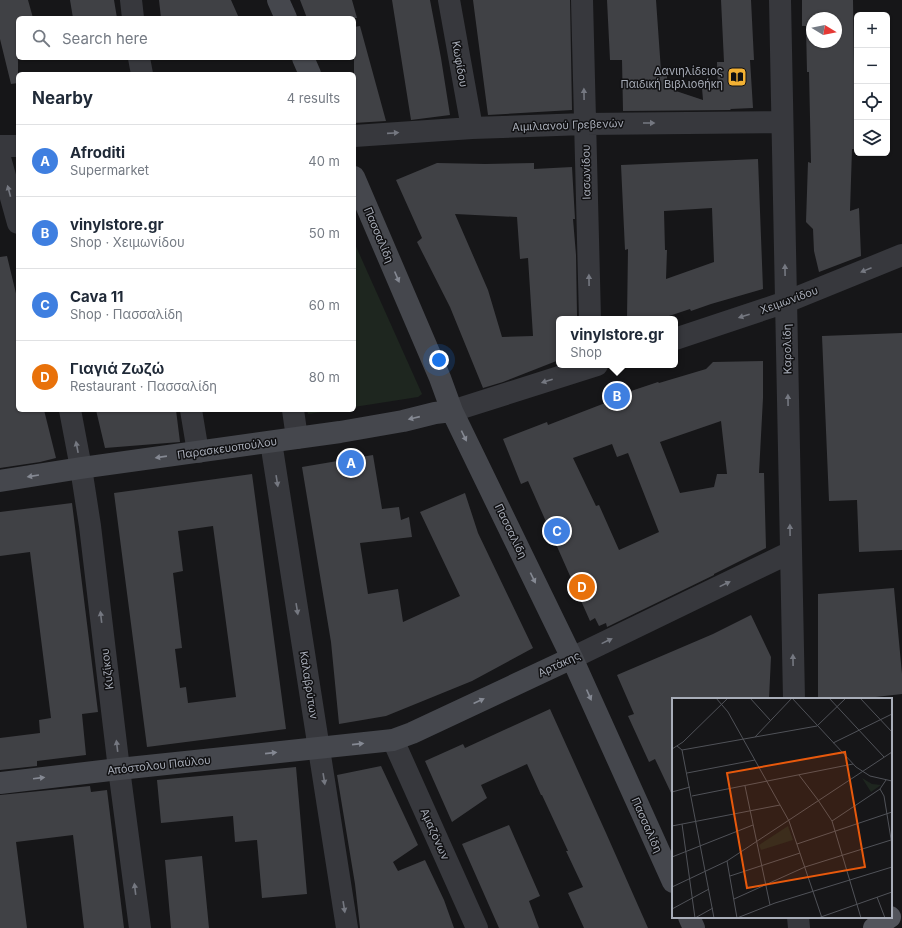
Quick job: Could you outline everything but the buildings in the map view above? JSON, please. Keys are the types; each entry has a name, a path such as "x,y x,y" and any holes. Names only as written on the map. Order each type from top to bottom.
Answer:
{"main road":[{"path":"278,0 285,16"},
{"path":"304,60 309,72"},
{"name":"Πασσαλίδη","path":"356,182 440,378 452,411 572,658 672,880"},
{"name":"Παρασκευοπούλου","path":"0,481 82,468 369,428 452,411"},
{"name":"Αρτάκης","path":"319,748 393,740 412,733 572,658"},
{"name":"Απόστολου Παύλου","path":"0,783 319,748"},
{"path":"892,916 902,909"},
{"path":"689,918 694,928"},
{"path":"874,928 889,918"}],"street":[{"path":"131,0 134,16"},
{"name":"Κωφίδου","path":"449,0 472,128"},
{"name":"Ιασωνίδου","path":"582,0 590,316"},
{"name":"Καρολίδη","path":"780,0 794,698"},
{"path":"139,60 142,72"},
{"name":"Αιμιλιανού Γρεβενών","path":"356,136 472,128 585,124 782,122"},
{"path":"0,146 16,146"},
{"path":"0,158 16,216"},
{"name":"Χειμωνίδου","path":"678,338 786,302 902,255"},
{"path":"452,411 587,368"},
{"name":"Κυζίκου","path":"70,412 82,468 90,526 119,769 140,928"},
{"path":"192,412 198,452"},
{"path":"293,412 297,438"},
{"name":"Καλαβρύτων","path":"271,442 347,928"},
{"name":"Αρτάκης","path":"572,658 791,552"},
{"name":"Αμαζόνων","path":"393,740 477,928"},
{"path":"798,918 799,928"}],"shaded area":[{"path":"356,246 422,394 418,397 356,407"},
{"path":"308,412 322,412 308,414"}],"place":[{"name":"Δανιηλίδειος Παιδική Βιβλιοθήκη","path":"737,77"},
{"name":"vinylstore.gr","path":"617,396"},
{"name":"Afroditi","path":"351,463"},
{"name":"Cava 11","path":"557,531"},
{"name":"Γιαγιά Ζωζώ","path":"582,587"}]}
